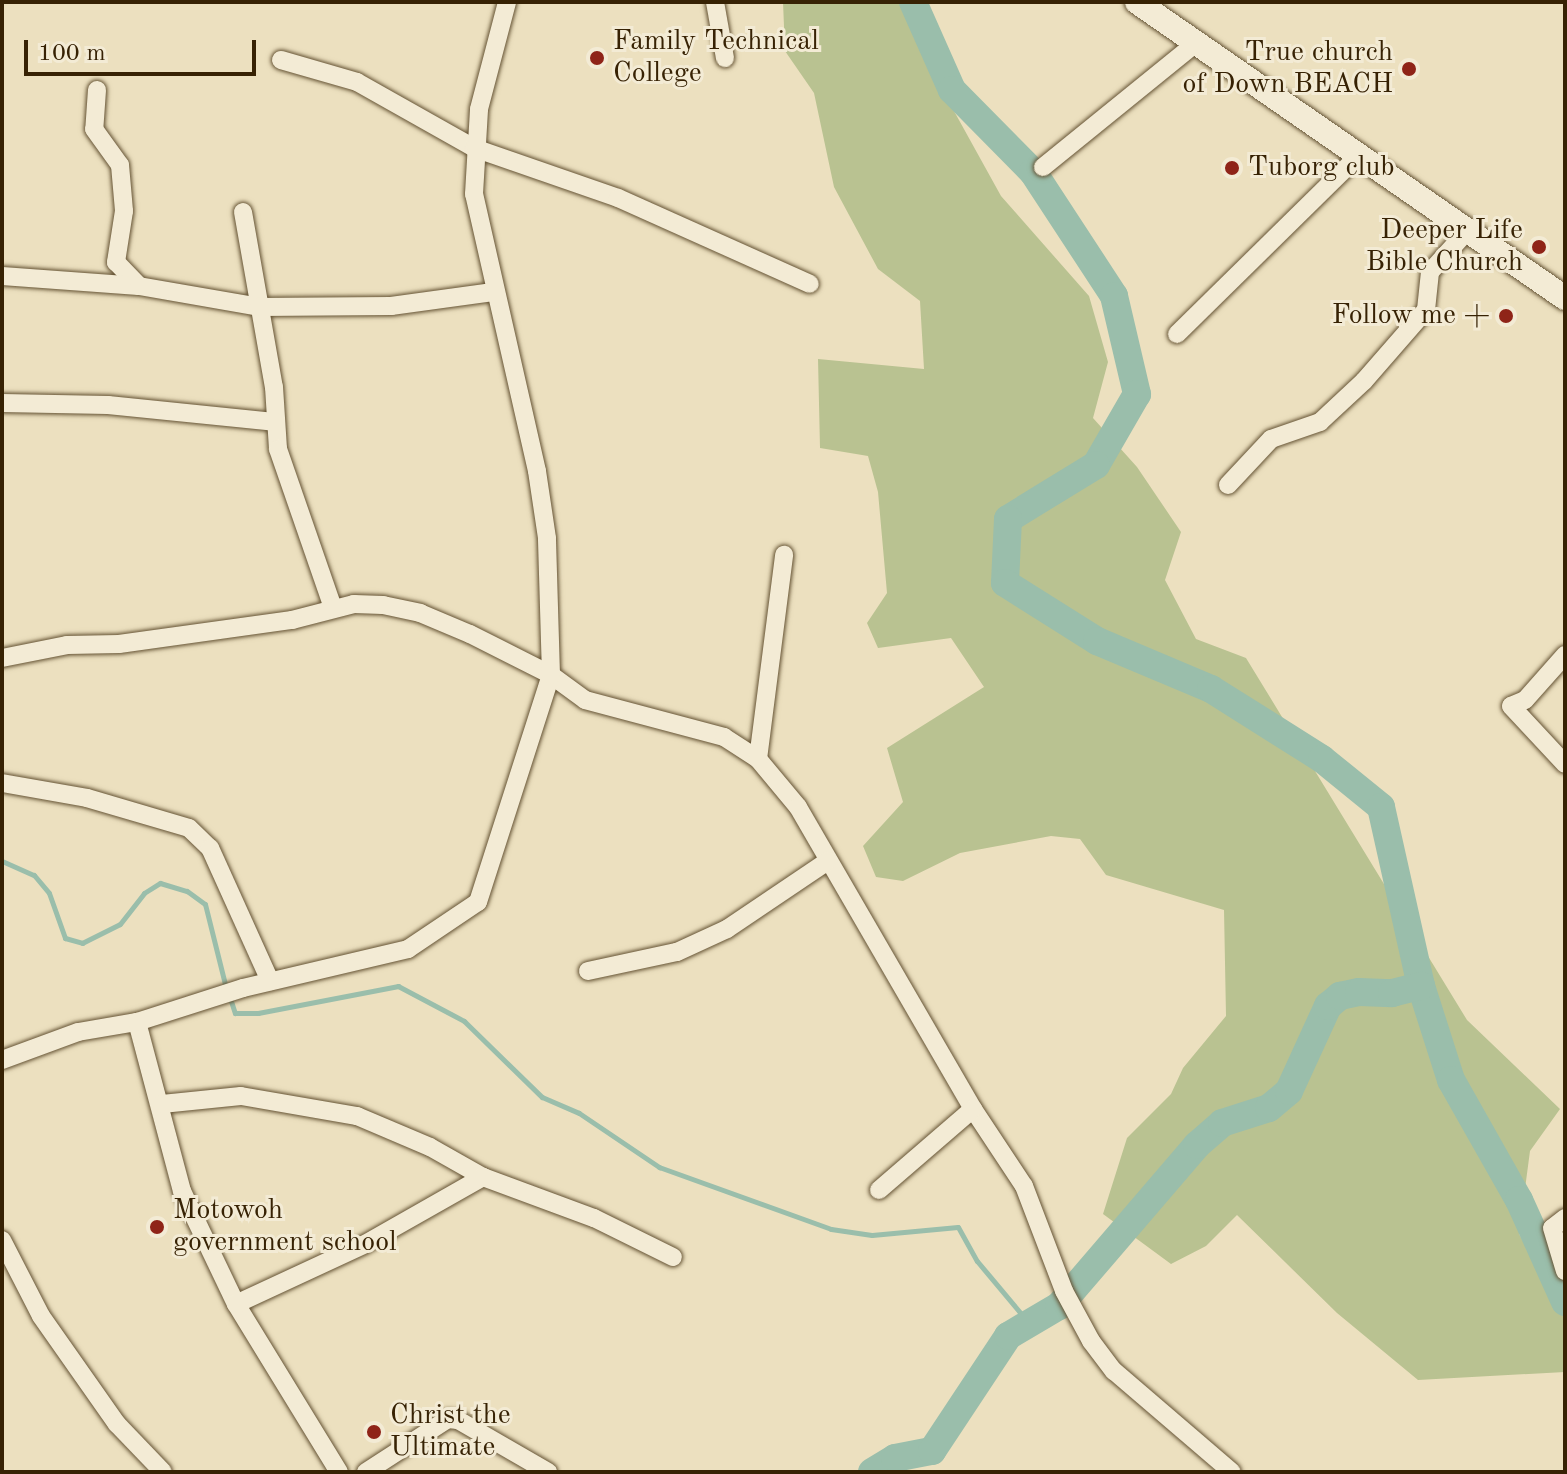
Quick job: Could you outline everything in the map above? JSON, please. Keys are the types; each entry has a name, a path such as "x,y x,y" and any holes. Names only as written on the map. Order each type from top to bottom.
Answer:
{"street":[{"path":"2,1060 78,1032 137,1022 243,988 408,949 478,902 551,675 547,538 537,471 493,292 474,194 474,148 507,2"},
{"path":"715,2 725,58"},
{"path":"1141,4 1565,298"},
{"path":"1043,167 1196,43"},
{"path":"281,60 357,82 474,148 618,198 810,284"},
{"path":"97,90 94,129 120,165 124,211 116,262 139,286"},
{"path":"1177,334 1358,156"},
{"path":"243,212 278,449 333,608"},
{"path":"1228,485 1271,439 1320,422 1364,381 1426,310 1430,272 1467,231"},
{"path":"2,276 139,286 259,307 391,306 493,292"},
{"path":"2,402 108,405 274,422"},
{"path":"758,759 784,555"},
{"path":"2,658 67,645 119,644 292,620 333,608 369,603 420,613 551,675 585,700 724,737 758,759 790,795 973,1109 1024,1186 1066,1297 1114,1371 1232,1472"},
{"path":"1565,655 1525,700 1511,706 1565,764"},
{"path":"2,783 87,798 189,828 210,848 270,981"},
{"path":"588,971 677,952 727,929 828,861"},
{"path":"137,1022 162,1104 182,1191 236,1304 339,1472"},
{"path":"162,1104 241,1096 344,1113 430,1147 483,1177 594,1218 673,1257"},
{"path":"879,1190 973,1109"},
{"path":"236,1304 365,1244 483,1177"},
{"path":"1565,1218 1552,1228 1565,1271"},
{"path":"2,1240 41,1316 117,1424 163,1472"},
{"path":"366,1472 448,1419 469,1426 548,1472"}],"green space":[{"path":"783,2 901,2 923,55 1001,196 1089,296 1108,362 1093,418 1137,467 1181,532 1165,580 1196,639 1246,658 1467,1020 1560,1109 1530,1151 1519,1234 1565,1318 1565,1372 1418,1380 1337,1313 1237,1215 1206,1246 1171,1264 1103,1214 1127,1138 1171,1094 1183,1068 1226,1016 1224,910 1106,875 1080,839 1051,836 960,853 903,881 876,877 863,846 903,802 887,748 984,687 951,638 878,648 867,623 887,593 878,492 868,456 820,448 818,359 924,369 920,301 878,269 834,187 814,93 785,51"}],"waterway":[{"path":"913,2 952,90 1033,172 1114,296 1137,394 1096,465 1008,519 1005,583 1097,641 1211,689 1322,759 1381,807 1421,986 1451,1080 1519,1200 1565,1302"},
{"path":"2,861 34,875 49,893 65,938 82,943 120,924 144,893 160,883 187,891 205,904 226,988"},
{"path":"230,998 235,1013 258,1013 398,986 464,1021 542,1097 579,1113 659,1167 831,1229 872,1235 958,1227 977,1261 1028,1322"},
{"path":"872,1472 895,1458 932,1451 1008,1336 1059,1306 1197,1145 1222,1123 1269,1108 1289,1091 1328,1006 1340,996 1359,992 1392,993 1421,986"}],"place":[{"name":"Family Technical College","path":"597,58"},
{"name":"True church of Down BEACH","path":"1409,69"},
{"name":"Tuborg club","path":"1232,168"},
{"name":"Deeper Life Bible Church","path":"1539,247"},
{"name":"Follow me +","path":"1506,316"},
{"name":"Motowoh government school","path":"157,1227"},
{"name":"Christ the Ultimate","path":"374,1432"}]}
